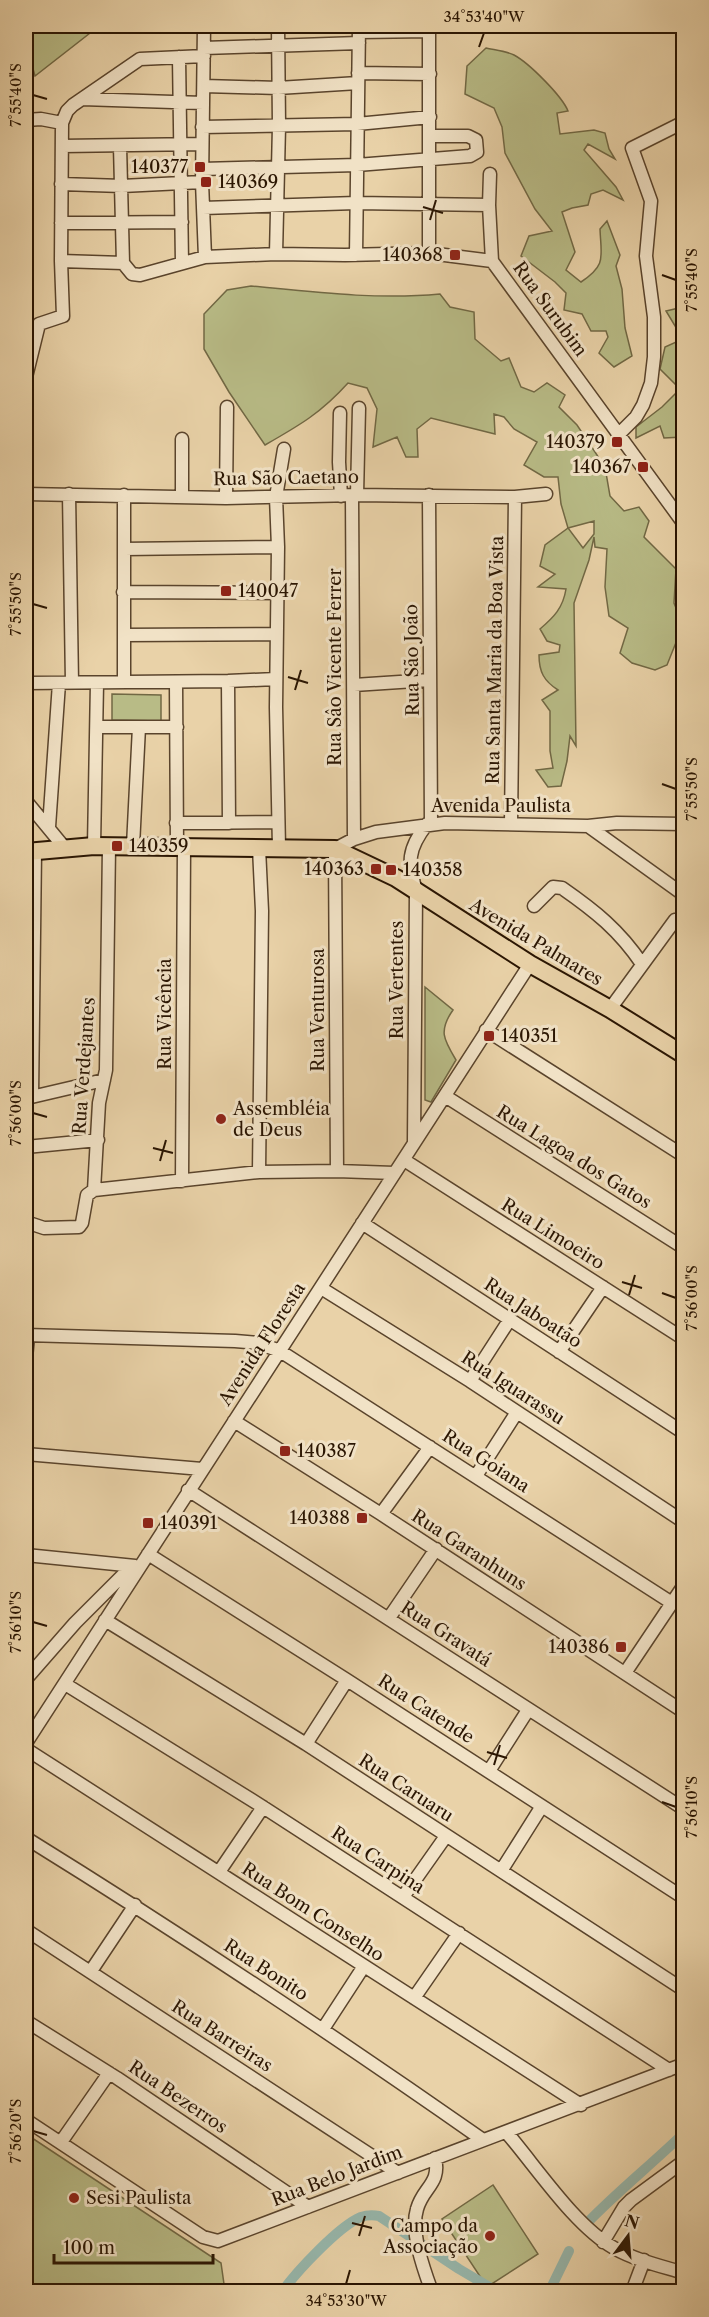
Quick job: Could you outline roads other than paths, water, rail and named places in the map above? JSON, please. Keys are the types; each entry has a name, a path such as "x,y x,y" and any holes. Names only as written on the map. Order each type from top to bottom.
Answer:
{"main road":[{"path":"30,851 102,846 335,849"},
{"name":"Avenida Palmares","path":"335,849 396,878 530,964 610,1009 684,1055"}],"street":[{"path":"204,26 202,176 205,257"},
{"path":"276,254 279,126 278,26"},
{"path":"26,377 28,352 40,323 63,316 62,123 67,111 140,59 277,46 359,33 429,28 429,253"},
{"path":"356,255 359,33"},
{"path":"179,57 183,184 182,262"},
{"path":"204,86 278,88 358,78 430,74"},
{"path":"82,99 203,103"},
{"path":"202,127 357,124 430,117"},
{"path":"26,120 41,119 62,123"},
{"path":"619,434 636,417 643,405 651,383 654,357 654,317 646,256 651,201 632,148 684,122"},
{"path":"61,184 122,186 183,184 202,176 278,166 357,165 428,160 470,156 475,154 477,149 476,140 468,136 429,135"},
{"path":"62,146 202,144"},
{"path":"120,146 123,263"},
{"path":"490,174 492,261"},
{"path":"203,208 357,203 489,205"},
{"path":"61,223 182,222"},
{"name":"Rua Surubim","path":"61,261 123,263 132,274 140,274 205,257 276,254 429,253 492,261 684,524"},
{"path":"226,498 227,407"},
{"path":"350,495 359,408"},
{"path":"340,413 339,462 350,495"},
{"path":"182,439 182,497"},
{"path":"279,847 276,497 284,449"},
{"name":"Rua São Caetano","path":"26,494 226,498 350,495 515,497 546,494"},
{"path":"69,495 72,683"},
{"path":"124,495 124,682"},
{"name":"Rua Sâo Vicente Ferrer","path":"350,495 354,838"},
{"name":"Rua São João","path":"429,495 429,824"},
{"name":"Rua Santa Maria da Boa Vista","path":"512,823 515,497"},
{"path":"124,549 278,547"},
{"path":"123,592 278,593"},
{"path":"123,635 276,634"},
{"path":"26,683 276,679"},
{"path":"354,685 430,680"},
{"path":"228,681 229,823"},
{"name":"Rua Vicência","path":"176,682 176,824 181,848 182,1181"},
{"path":"49,828 59,683"},
{"name":"Rua Verdejantes","path":"26,1222 44,1228 79,1227 82,1223 87,1196 94,1190 99,1103 104,1080 102,846 97,683"},
{"path":"97,727 177,727"},
{"path":"133,846 139,727"},
{"path":"26,802 64,847"},
{"path":"176,824 278,822"},
{"name":"Avenida Paulista","path":"335,849 354,838 376,832 429,824 512,823 588,826 617,823 684,824"},
{"name":"Rua Vertentes","path":"414,1142 416,891 409,861 414,843 429,824"},
{"path":"588,826 684,895"},
{"path":"259,848 262,956 259,1172"},
{"name":"Rua Venturosa","path":"335,849 337,1171"},
{"path":"30,851 29,1097 104,1080"},
{"path":"534,906 553,887 562,888 619,932 642,964"},
{"path":"610,1009 675,920"},
{"name":"Avenida Floresta","path":"26,1743 29,1727 65,1684 136,1566 148,1554 530,964"},
{"path":"486,1030 684,1156"},
{"name":"Rua Lagoa dos Gatos","path":"445,1096 684,1248"},
{"path":"26,1147 98,1140"},
{"name":"Rua Limoeiro","path":"404,1160 684,1339"},
{"path":"94,1190 259,1172 394,1173"},
{"name":"Rua Jaboatão","path":"362,1223 684,1433"},
{"name":"Rua Iguarassu","path":"321,1287 470,1381 684,1522"},
{"path":"559,1352 603,1287"},
{"path":"470,1381 510,1319"},
{"path":"26,1358 27,1336"},
{"name":"Rua Goiana","path":"27,1336 242,1341 258,1343 280,1351 672,1603"},
{"path":"476,1476 517,1412"},
{"name":"Rua Garanhuns","path":"234,1421 436,1549 684,1712"},
{"path":"381,1514 430,1447"},
{"path":"26,1454 202,1469"},
{"name":"Rua Gravatá","path":"188,1490 684,1809"},
{"path":"389,1618 436,1549"},
{"name":"Rua Catende","path":"148,1554 684,1898"},
{"path":"26,1555 136,1566"},
{"path":"26,1679 75,1623 136,1566"},
{"path":"625,1673 684,1585"},
{"name":"Rua Caruaru","path":"105,1620 306,1744 684,1990"},
{"path":"306,1744 347,1680"},
{"name":"Rua Carpina","path":"65,1684 263,1807 669,2070"},
{"path":"489,1771 528,1710"},
{"name":"Rua Bom Conselho","path":"26,1749 581,2105"},
{"path":"501,1871 542,1806"},
{"path":"219,1872 263,1807"},
{"path":"403,1897 446,1836"},
{"name":"Rua Bonito","path":"26,1838 135,1905 323,2029 483,2140"},
{"path":"91,1971 135,1905"},
{"name":"Rua Barreiras","path":"26,1930 398,2173"},
{"path":"414,1998 459,1933"},
{"path":"323,2029 364,1966"},
{"name":"Rua Bezerros","path":"26,2021 109,2073 308,2207"},
{"name":"Rua Belo Jardim","path":"26,2120 203,2238 211,2241 226,2239 684,2064"},
{"path":"61,2142 109,2073"},
{"path":"507,2133 576,2216 603,2242 616,2250 684,2273"},
{"path":"432,2292 417,2239 417,2210 436,2176 438,2170 435,2158"},
{"path":"603,2242 624,2207 684,2161"},
{"path":"633,2292 644,2260"}],"waterway":[{"path":"587,2223 684,2133"},
{"path":"282,2292 330,2239 352,2222 372,2215 379,2216 498,2292"},
{"path":"549,2292 569,2251"}],"place":[{"name":"140377","path":"200,167"},
{"name":"140369","path":"206,182"},
{"name":"140368","path":"455,255"},
{"name":"140379","path":"617,442"},
{"name":"140367","path":"643,467"},
{"name":"140047","path":"226,591"},
{"name":"140359","path":"117,846"},
{"name":"140363","path":"376,869"},
{"name":"140358","path":"391,870"},
{"name":"140351","path":"489,1036"},
{"name":"Assembléia de Deus","path":"221,1119"},
{"name":"140387","path":"285,1451"},
{"name":"140388","path":"362,1518"},
{"name":"140391","path":"148,1523"},
{"name":"140386","path":"621,1647"},
{"name":"Sesi Paulista","path":"74,2198"},
{"name":"Campo da Associação","path":"490,2236"}]}
